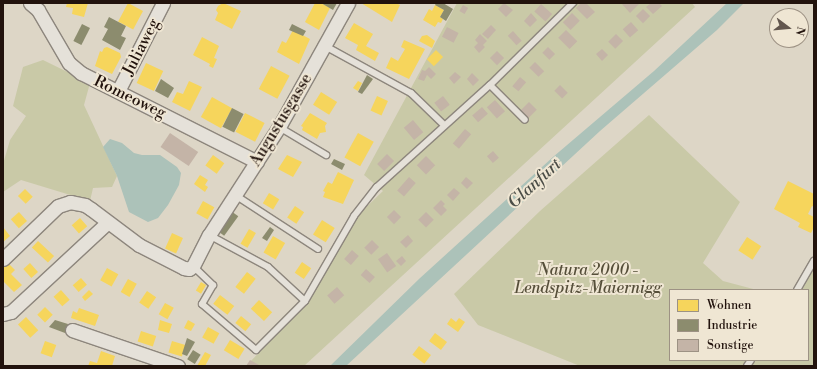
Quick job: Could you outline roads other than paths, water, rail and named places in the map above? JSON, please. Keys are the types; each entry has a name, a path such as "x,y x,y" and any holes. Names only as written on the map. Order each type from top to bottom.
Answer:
{"street":[{"name":"Romeoweg","path":"30,3 38,10 69,63 81,73 257,162"},
{"name":"Juliaweg","path":"118,91 163,3"},
{"name":"Augustusgasse","path":"193,266 209,234 279,127 348,3"},
{"path":"3,259 58,206 64,203 76,202 84,205 139,245 184,268 189,269 193,266"},
{"path":"3,314 11,312 108,222"},
{"path":"72,330 178,366"}],"lane":[{"path":"193,266 213,285 202,304 256,350 305,300 314,288 354,216 377,187 490,85 573,3"},
{"path":"325,46 411,93 444,125"},
{"path":"490,85 525,120"},
{"path":"279,127 326,155"},
{"path":"235,195 318,249"},
{"path":"209,234 268,267 305,300"},
{"path":"798,289 814,261"}],"water":[{"name":"Glanfurt","path":"727,3 744,3 717,30 600,131 346,366 330,366 419,279 553,157 654,71"},
{"path":"110,139 122,143 134,153 142,155 160,155 177,167 181,173 179,185 168,205 158,218 148,222 129,212 117,176 103,147"}],"park label":[{"name":"Natura 2000 - Lendspitz-Maiernigg","path":"588,279"}]}
